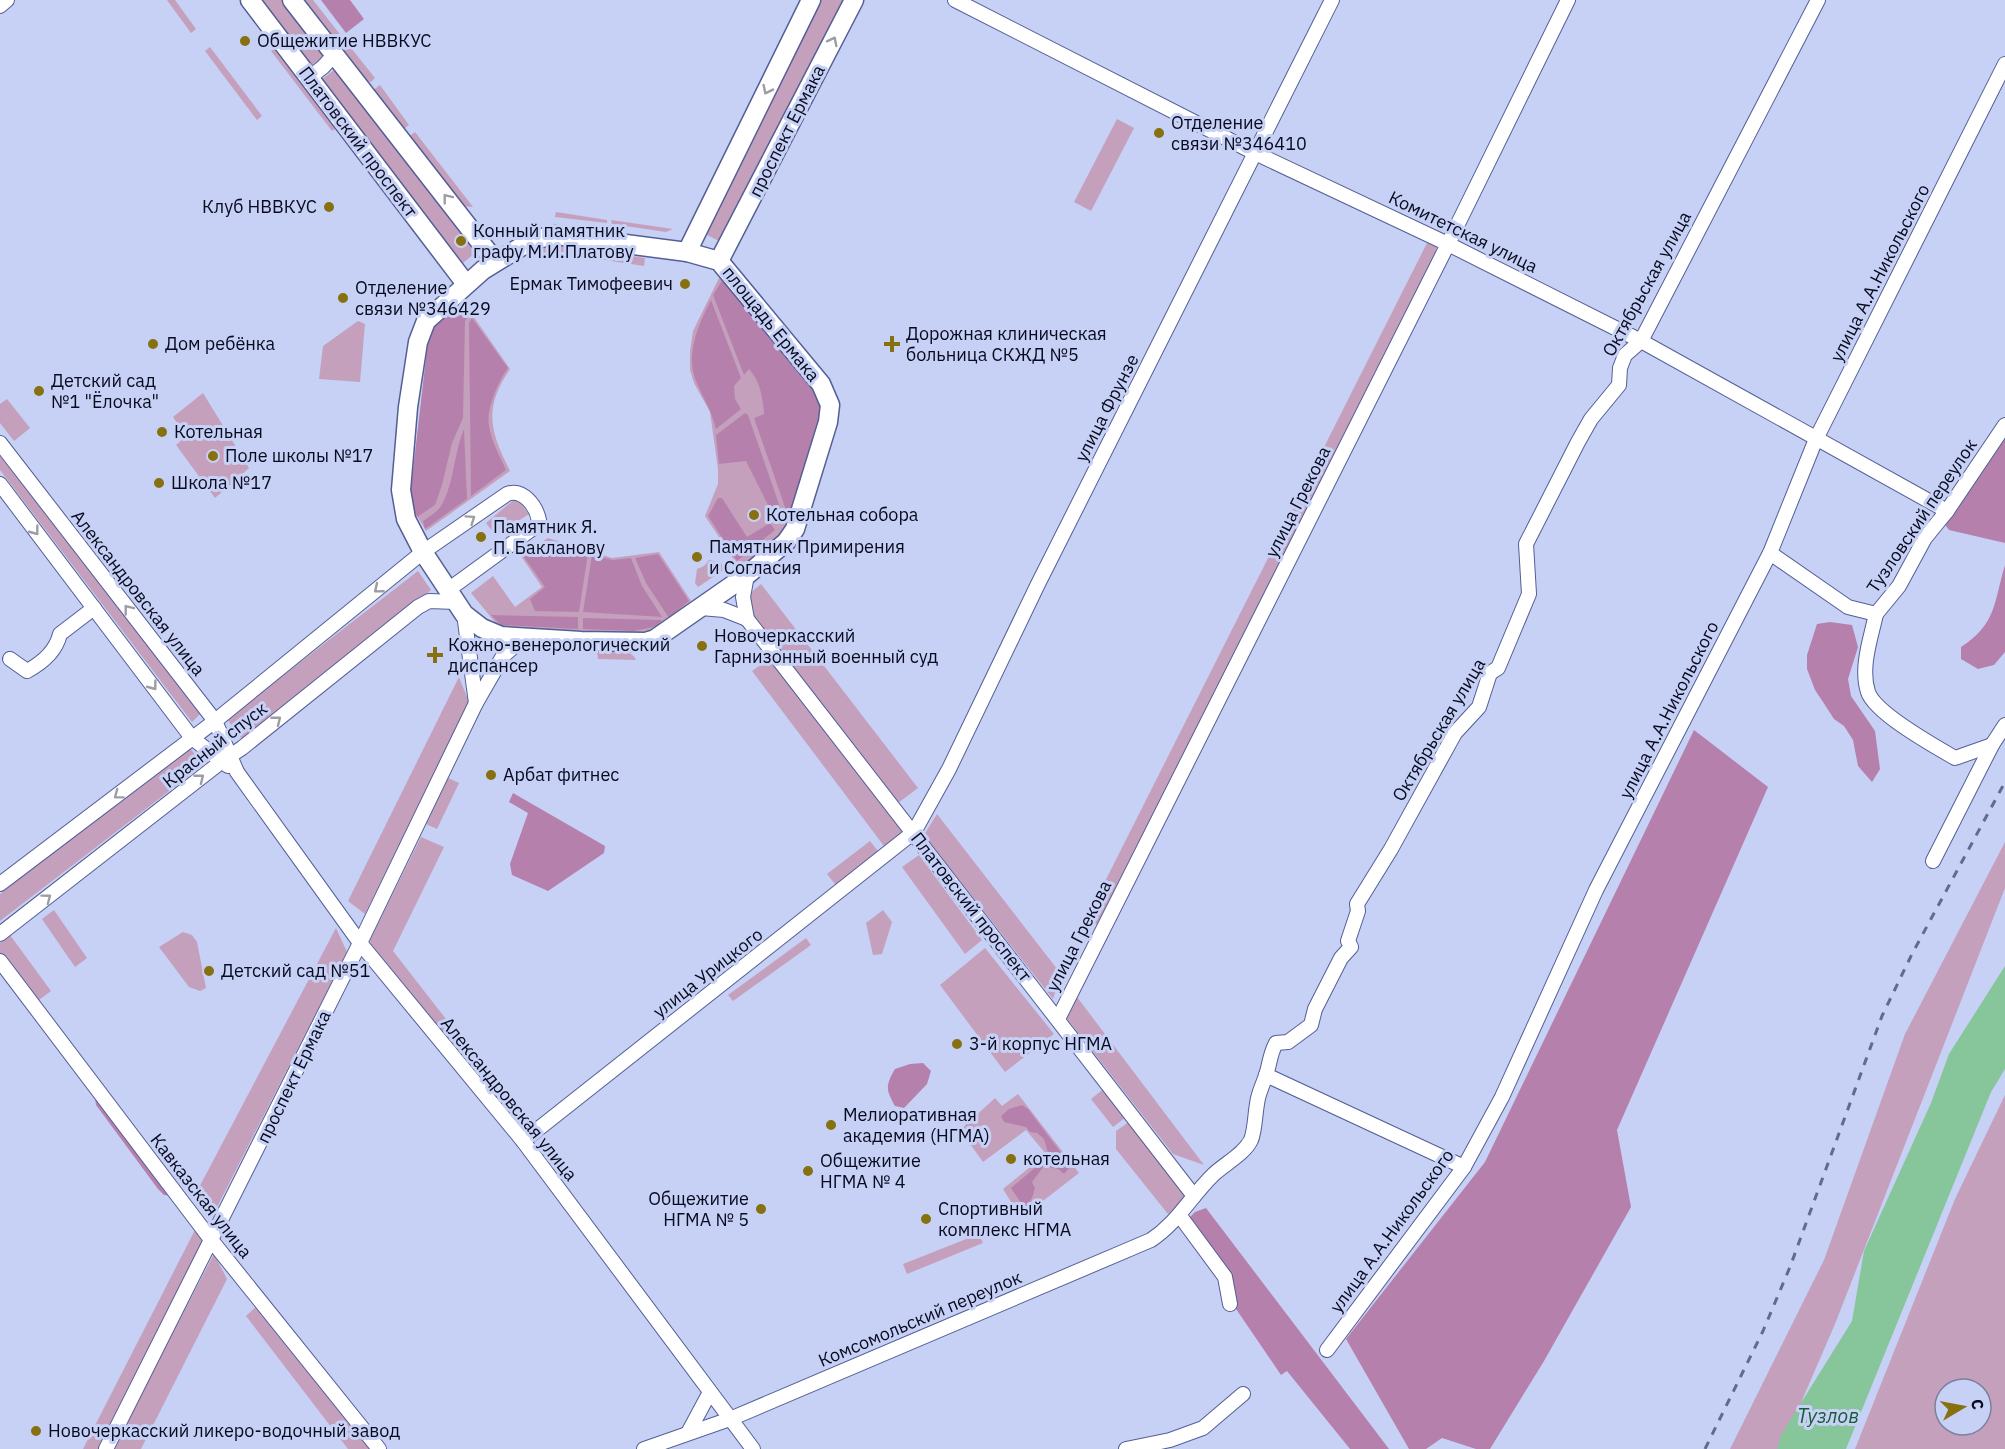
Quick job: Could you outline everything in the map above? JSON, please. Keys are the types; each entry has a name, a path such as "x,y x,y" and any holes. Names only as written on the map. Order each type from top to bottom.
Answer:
{"main road":[{"name":"Платовский проспект","path":"250,0 466,284"},
{"name":"Платовский проспект","path":"292,0 495,261"},
{"name":"проспект Ермака","path":"687,252 811,0"},
{"name":"проспект Ермака","path":"719,261 854,0"},
{"name":"площадь Ермака","path":"556,235 687,252 719,261 820,384 830,405 828,422 795,529 786,542 747,575 656,639 645,642 530,638 501,636 482,628 456,602 423,552 406,519 401,490 408,407 418,342 426,321 495,261 532,240 556,235"}],"street":[{"path":"0,6 7,0"},
{"name":"Комитетская улица","path":"956,0 1255,153 1448,244 1641,341 1947,511"},
{"name":"улица Фрунзе","path":"914,832 949,769 1038,584 1332,0"},
{"name":"улица Грекова","path":"1058,1019 1448,244 1568,0"},
{"name":"Октябрьская улица","path":"1194,1196 1215,1173 1243,1150 1251,1139 1258,1093 1266,1075 1270,1054 1276,1043 1288,1042 1311,1024 1315,1009 1341,958 1351,947 1348,941 1358,911 1357,904 1391,849 1455,733 1479,707 1490,673 1498,668 1529,594 1526,544 1578,442 1591,420 1619,385 1620,368 1625,355 1641,341 1818,0"},
{"path":"309,78 334,55"},
{"name":"улица А.А.Никольского","path":"1327,1350 1464,1167 1502,1097 1596,890 1770,553 1816,440 2005,64"},
{"name":"Тузловский переулок","path":"1770,553 1848,607 1876,614 1899,586 1925,538 1947,511 2005,425"},
{"name":"Александровская улица","path":"0,443 215,721 226,759"},
{"name":"Александровская улица","path":"0,484 192,738 226,759 237,772 360,943 524,1142 753,1449"},
{"name":"Красный спуск","path":"0,884 215,721 423,552 512,492 524,496 536,512 539,520 534,528 456,602 429,601 418,607 0,934"},
{"path":"747,575 743,597 747,619"},
{"path":"456,602 476,703"},
{"path":"10,659 27,671 37,666 57,644 60,634 94,608"},
{"path":"701,608 724,610 747,619"},
{"path":"1876,614 1865,677 1868,693 1875,705 1923,740 1955,758 1992,745"},
{"name":"Платовский проспект","path":"747,619 1194,1196"},
{"name":"проспект Ермака","path":"106,1449 212,1242 476,703 503,656 518,643 530,638"},
{"path":"1933,861 1992,745 2005,725"},
{"name":"улица Урицкого","path":"524,1142 914,832"},
{"name":"Кавказская улица","path":"0,961 212,1242 379,1449"},
{"path":"1266,1075 1464,1167"},
{"name":"Комсомольский переулок","path":"644,1449 730,1419 1151,1240 1180,1216 1194,1196"},
{"path":"1180,1216 1225,1277 1230,1304"},
{"path":"688,1434 710,1392"},
{"path":"1126,1449 1170,1440 1203,1428 1243,1394"}],"shaded area":[{"path":"167,0 175,0 196,29 191,33"},
{"path":"261,0 285,0 327,54 311,66"},
{"path":"303,0 313,0 342,37 335,42"},
{"path":"321,0 350,0 364,19 346,33"},
{"path":"816,0 843,0 721,242 703,233"},
{"path":"347,43 375,78 371,82 366,81 340,48"},
{"path":"281,44 343,123 332,131 271,51"},
{"path":"210,47 262,116 257,120 205,51"},
{"path":"338,67 480,249 463,263 321,80"},
{"path":"380,85 409,125 401,131 372,91"},
{"path":"1117,119 1134,128 1091,211 1074,202"},
{"path":"415,132 473,207 460,206 409,139"},
{"path":"556,212 607,220 607,223 555,217"},
{"path":"611,220 673,229 666,232 612,224"},
{"path":"1428,241 1436,246 1437,255 1100,926 1086,919"},
{"path":"549,244 593,250 592,256 553,252 532,259 534,249"},
{"path":"599,251 645,258 644,266 598,259"},
{"path":"721,274 787,350 791,517 782,533 740,569 705,516 718,484 718,469 710,412 694,383 690,370 693,331"},
{"path":"723,279 809,380 821,401 821,413 791,512 786,510 754,418 764,414 758,384 749,369 744,375 713,295"},
{"path":"462,300 510,369 496,396 492,420 498,444 510,471 426,531 413,509 410,497 429,333"},
{"path":"711,300 741,378 734,386 735,399 741,409 716,429 696,381 692,360 698,329"},
{"path":"460,301 470,314 465,321 463,418 452,443 435,505 417,517 410,497 430,326"},
{"path":"472,318 508,368 500,381 489,412 492,437 506,470 471,496 469,323"},
{"path":"358,321 365,324 360,382 319,379 323,346"},
{"name":"Поле школы №17","path":"203,393 249,468 215,498 176,445 186,436 173,417"},
{"path":"7,399 30,428 14,441 0,423 0,404"},
{"path":"745,413 748,415 781,510 774,517 746,461 719,464 716,435"},
{"path":"464,429 467,499 425,529 423,521 441,506 445,498"},
{"path":"2005,437 2005,543 1949,530 1943,522"},
{"path":"0,455 200,714 192,722 0,470"},
{"path":"516,498 529,514 496,536 486,523"},
{"path":"718,498 722,498 747,537 770,523 775,530 737,561 708,516"},
{"path":"548,538 612,558 659,552 691,601 659,628 635,633 499,627 471,593 493,576 515,607 542,587 521,556"},
{"path":"549,541 588,553 579,612 535,611 530,599 545,587 524,557"},
{"path":"658,554 689,601 669,618 646,583 635,558"},
{"path":"592,555 613,560 631,558 642,586 662,617 583,612"},
{"path":"709,560 721,563 725,569 698,587 695,583 697,569"},
{"path":"2005,565 2005,652 1994,665 1978,669 1961,659 1961,647 1982,630 1988,620 1996,601"},
{"path":"418,571 431,590 242,739 227,719"},
{"path":"761,584 918,788 898,803 752,614 749,594"},
{"path":"491,615 578,617 578,629 501,625"},
{"path":"583,618 662,620 658,626 634,631 583,629"},
{"path":"1830,622 1852,625 1858,647 1848,679 1851,696 1875,731 1880,769 1872,782 1858,766 1853,740 1844,726 1834,719 1815,690 1807,669 1807,655 1817,624"},
{"path":"597,652 630,653 636,660 598,659"},
{"path":"771,658 908,832 887,850 752,671"},
{"path":"459,677 469,702 365,914 348,901"},
{"path":"1694,730 1768,787 1617,1130 1631,1207 1544,1361 1490,1449 1476,1449 1442,1438 1426,1449 1409,1449 1346,1339 1485,1162"},
{"path":"190,748 203,765 0,921 0,894"},
{"path":"448,778 459,783 437,829 426,824"},
{"path":"513,793 605,846 604,853 548,891 512,875 510,864 528,813 509,802"},
{"path":"937,814 1061,974 1053,999 924,835"},
{"path":"421,837 444,847 393,951 498,1086 489,1093 371,947 370,940"},
{"path":"870,841 881,855 839,889 827,874"},
{"path":"2005,842 2005,888 1835,1324 1781,1449 1730,1449 1824,1260 1905,1034"},
{"path":"919,855 982,940 965,954 902,867"},
{"path":"54,910 87,958 75,967 42,919"},
{"path":"883,910 892,922 882,954 873,955 866,923"},
{"path":"336,928 347,952 215,1211 211,1214 198,1206 194,1197"},
{"path":"183,932 192,935 197,942 206,988 200,991 189,987 159,947"},
{"path":"10,935 51,991 35,1003 0,955 0,943"},
{"path":"806,938 811,945 733,1001 728,995"},
{"path":"985,948 1054,1034 1005,1072 940,985"},
{"path":"1077,997 1204,1165 1173,1154 1065,1016"},
{"path":"923,1063 931,1071 927,1084 904,1108 895,1106 888,1088 895,1069"},
{"path":"1107,1086 1130,1114 1113,1127 1091,1099"},
{"path":"1018,1094 1079,1173 1021,1218 1003,1189 1046,1154 1026,1130 983,1162 960,1130 995,1098 1002,1106"},
{"path":"2005,1095 2005,1449 1855,1449 1955,1199"},
{"path":"100,1097 174,1196 164,1195 158,1189 96,1105 95,1098"},
{"path":"1022,1105 1028,1109 1071,1166 1064,1174 1058,1169 1044,1166 1032,1182 1035,1188 1025,1209 1011,1188 1049,1156 1044,1139 1037,1133 1030,1132 1026,1127 1004,1122 1001,1116 1009,1109"},
{"path":"1133,1119 1191,1194 1168,1214 1116,1149 1116,1131"},
{"path":"1206,1208 1389,1449 1350,1449 1287,1371 1281,1375 1234,1306 1187,1220 1195,1212"},
{"path":"197,1226 204,1238 98,1449 83,1449"},
{"path":"979,1234 983,1243 907,1274 903,1264"},
{"path":"214,1254 227,1279 141,1449 115,1449 156,1365"},
{"path":"259,1304 374,1449 348,1449 246,1316"}],"water":[{"name":"Тузлов","path":"2005,966 2005,1069 1991,1092 1846,1449 1777,1449 1781,1435 1852,1321 1864,1251 1931,1103 1949,1054"}],"railway":[{"path":"1705,1449 1763,1331 1790,1267 1882,1016 1912,954 2005,782"}],"place":[{"name":"Общежитие НВВКУС","path":"245,41"},
{"name":"Отделение связи №346410","path":"1159,133"},
{"name":"Клуб НВВКУС","path":"329,207"},
{"name":"Конный памятник графу М.И.Платову","path":"461,241"},
{"name":"Ермак Тимофеевич","path":"685,284"},
{"name":"Отделение связи №346429","path":"343,298"},
{"name":"Дом ребёнка","path":"153,344"},
{"name":"Дорожная клиническая больница СКЖД №5","path":"892,344"},
{"name":"Детский сад №1 \"Ёлочка\"","path":"39,391"},
{"name":"Котельная","path":"162,432"},
{"name":"Поле школы №17","path":"213,456"},
{"name":"Школа №17","path":"159,483"},
{"name":"Котельная собора","path":"754,515"},
{"name":"Памятник Я. П. Бакланову","path":"481,537"},
{"name":"Памятник Примирения и Cогласия","path":"697,557"},
{"name":"Новочеркасский Гарнизонный военный суд","path":"702,646"},
{"name":"Кожно-венерологический диспансер","path":"435,655"},
{"name":"Арбат фитнес","path":"491,775"},
{"name":"Детский сад №51","path":"209,971"},
{"name":"3-й корпус НГМА","path":"957,1044"},
{"name":"Мелиоративная академия (НГМА)","path":"831,1125"},
{"name":"котельная","path":"1011,1159"},
{"name":"Общежитие НГМА № 4","path":"808,1171"},
{"name":"Общежитие НГМА № 5","path":"761,1209"},
{"name":"Спортивный комплекс НГМА","path":"926,1219"},
{"name":"Новочеркасский ликеро-водочный завод","path":"36,1431"}]}
